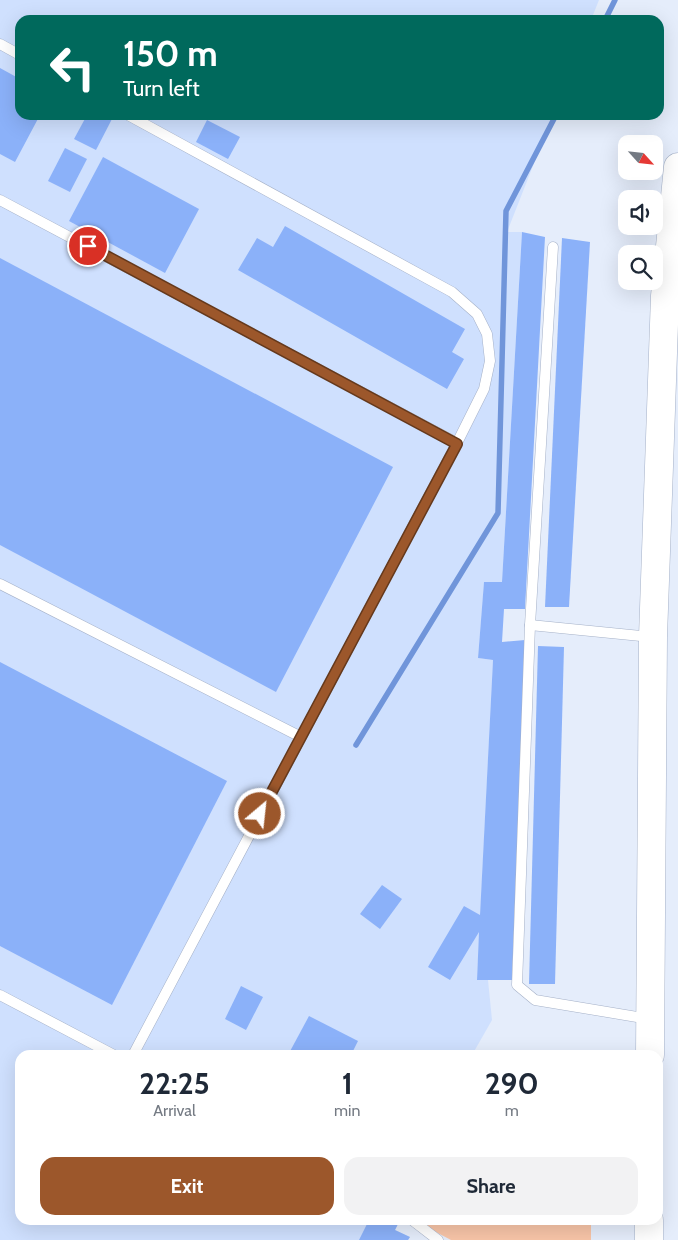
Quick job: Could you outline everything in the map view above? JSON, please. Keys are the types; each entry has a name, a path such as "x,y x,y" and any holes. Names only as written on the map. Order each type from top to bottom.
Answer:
{"main road":[{"path":"650,1050 652,637 665,296 678,167"},
{"path":"649,1240 650,1225"}],"lane":[{"path":"0,44 15,52"},
{"path":"136,1050 457,444 484,389 490,361 487,334 477,314 452,292 137,120"},
{"path":"0,200 457,444"},
{"path":"553,247 530,625 517,985 535,1000 650,1019"},
{"path":"0,584 301,737"},
{"path":"530,625 652,637"},
{"path":"0,995 104,1050"},
{"path":"418,1225 438,1240"}],"shaded area":[{"path":"0,0 599,0 593,15 15,15 15,120 551,120 507,232 522,232 502,582 484,583 478,658 493,660 477,979 488,980 492,1020 475,1050 15,1050 15,1225 398,1225 395,1230 410,1237 408,1240 0,1240"},
{"path":"422,1225 591,1225 591,1240 451,1240"}],"building":[{"path":"0,68 15,76 15,120 37,120 15,162 0,154"},
{"path":"84,120 111,120 96,150 74,139"},
{"path":"207,120 240,137 228,159 196,142"},
{"path":"65,148 87,159 70,192 48,181"},
{"path":"103,157 199,209 165,273 69,221"},
{"path":"285,226 465,329 452,352 464,359 447,389 238,270 257,238 273,247"},
{"path":"522,232 545,237 525,609 504,609 502,642 525,640 512,980 477,980 479,932 450,980 428,967 464,906 480,915 493,660 478,658 484,582 502,582"},
{"path":"562,238 590,242 569,607 545,607"},
{"path":"0,258 393,467 276,692 0,545"},
{"path":"538,646 564,647 555,984 529,984"},
{"path":"0,662 227,781 112,1005 0,946"},
{"path":"382,885 402,899 380,929 360,914"},
{"path":"241,986 263,997 246,1030 225,1019"},
{"path":"309,1016 358,1041 354,1050 291,1050"},
{"path":"366,1225 398,1225 395,1230 410,1237 408,1240 359,1240"}],"waterway":[{"path":"608,15 615,0"},
{"path":"356,745 498,513 506,211 553,120"}],"route":[{"path":"88,246 457,444 260,814"}]}
